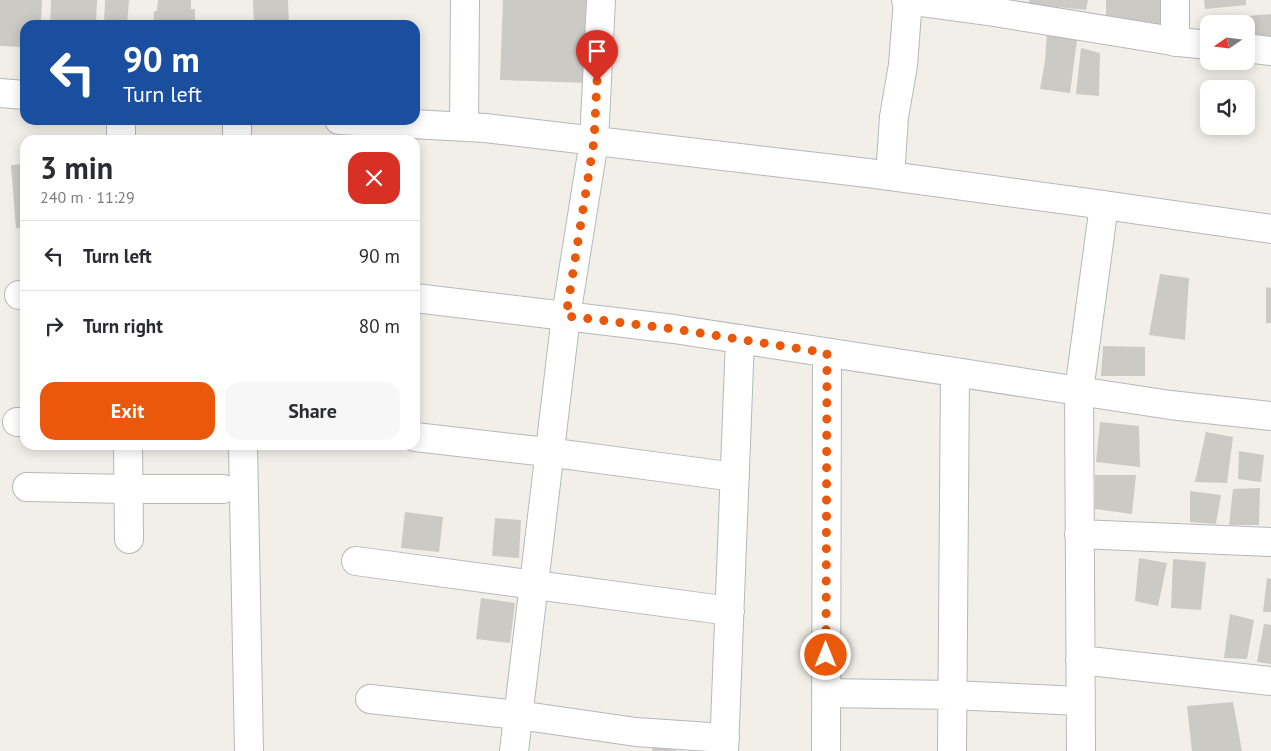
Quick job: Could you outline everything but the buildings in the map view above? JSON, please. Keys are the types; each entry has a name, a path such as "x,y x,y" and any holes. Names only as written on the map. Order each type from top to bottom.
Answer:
{"street":[{"path":"464,127 465,0"},
{"path":"514,751 566,316 594,141 601,0"},
{"path":"890,176 894,118 903,65 908,0 994,12 1175,42 1200,44"},
{"path":"1175,0 1175,42"},
{"path":"1255,49 1271,51"},
{"path":"0,93 20,95"},
{"path":"420,125 485,128 890,176 1271,229"},
{"path":"1081,751 1079,391 1104,205"},
{"path":"420,299 674,329 1170,405 1271,416"},
{"path":"370,699 518,714 724,745 740,340"},
{"path":"826,751 827,353"},
{"path":"952,751 955,372"},
{"path":"420,439 550,452 735,477"},
{"path":"128,450 129,540"},
{"path":"243,450 249,751"},
{"path":"27,488 223,490"},
{"path":"1079,534 1271,542"},
{"path":"356,561 730,611"},
{"path":"1080,660 1271,681"},
{"path":"826,693 1080,700"}],"route":[{"path":"597,81 594,141 566,316 674,329 827,353 826,655"}]}
